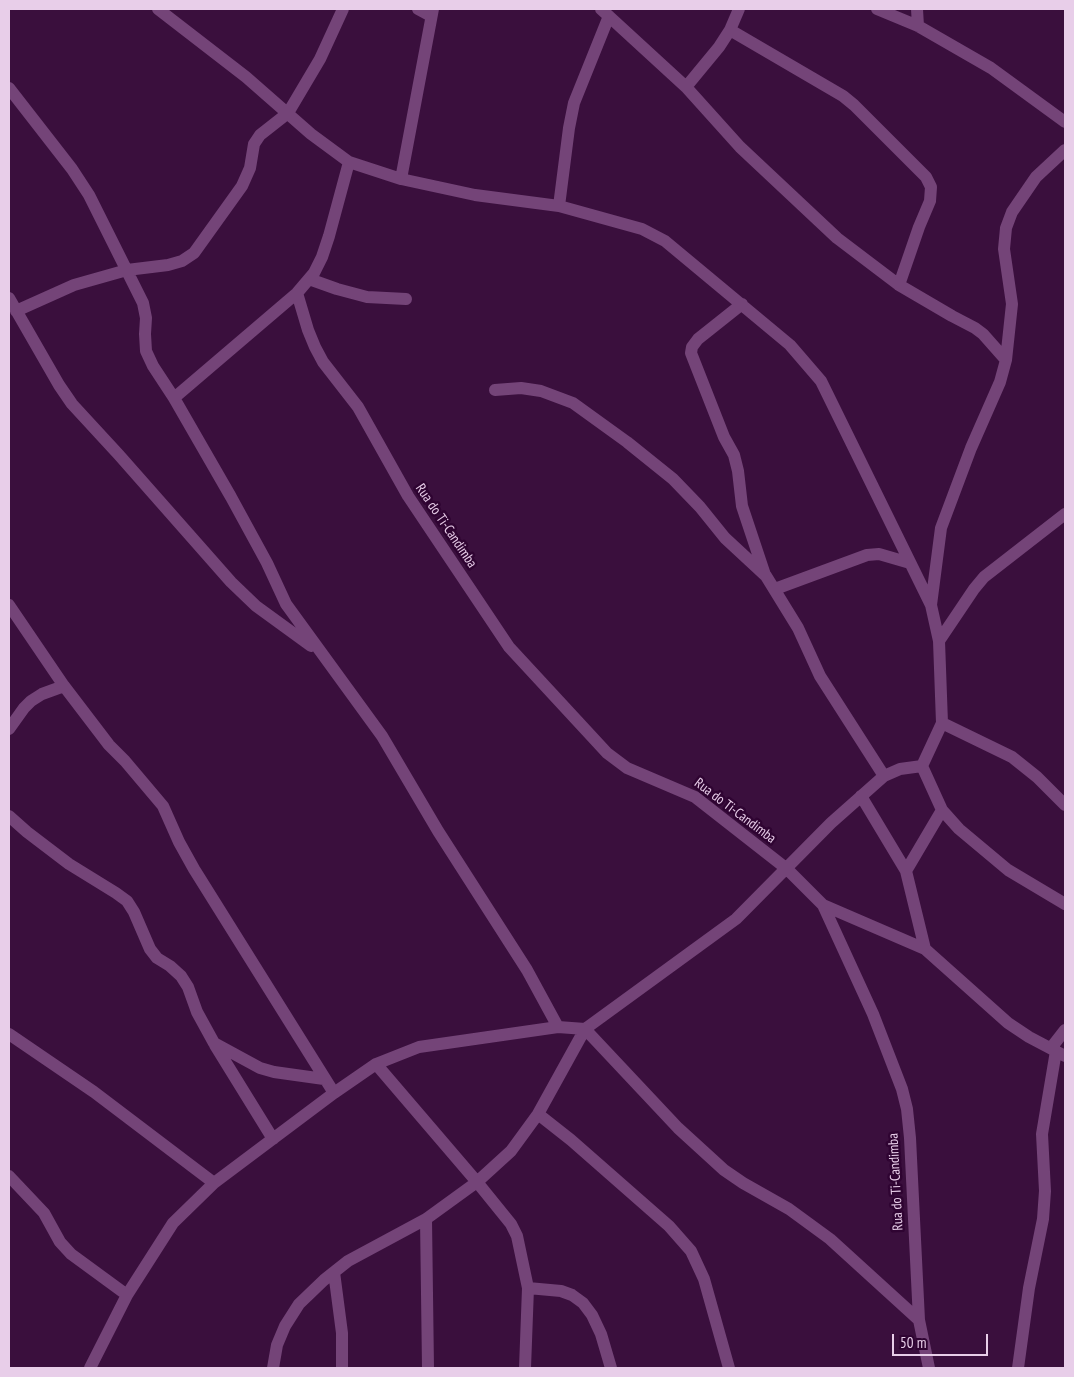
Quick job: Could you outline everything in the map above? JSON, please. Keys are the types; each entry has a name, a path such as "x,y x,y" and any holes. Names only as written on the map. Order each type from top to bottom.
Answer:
{"street":[{"path":"158,9 171,13 311,134 349,162 401,179 475,195 559,206 642,229 665,241 790,345 821,381 932,605 939,641 942,722 922,766 942,810 959,829 1008,870 1065,904"},
{"path":"16,311 74,285 127,270 168,265 182,261 194,252 242,186 250,168 254,144 260,135 288,113 320,59 343,9"},
{"path":"401,179 432,12 418,9"},
{"path":"686,88 719,47 730,30 739,9"},
{"path":"877,9 918,26 1001,74 1065,122"},
{"path":"917,9 918,26"},
{"path":"559,206 574,103 605,12 686,88 740,146 837,238 899,285 975,328 1006,360"},
{"path":"730,30 843,96 926,177 931,188 930,201 899,285"},
{"path":"9,88 89,195 143,303 146,318 146,351 159,377 174,398 267,563 286,604 319,652 382,736 438,831 527,970 558,1027"},
{"path":"932,605 941,528 971,448 1000,382 1006,360 1012,304 1004,249 1006,228 1012,212 1036,177 1065,150"},
{"path":"174,398 297,293 314,273 324,250 349,162"},
{"path":"309,279 367,297 406,299"},
{"name":"Rua do Ti-Candimba","path":"297,293 308,330 323,362 358,407 408,496 509,646 607,753 628,768 695,796 787,869 823,905 873,1014 902,1088 907,1109 918,1320 929,1368"},
{"path":"9,298 72,404 244,596 319,652"},
{"path":"742,304 698,339 692,347 691,353 724,437 734,455 742,506 766,576"},
{"path":"494,390 521,388 540,391 573,403 598,420 673,480 700,507 724,538 766,576 798,628 820,676 884,776"},
{"path":"939,641 984,577 1065,514"},
{"path":"775,589 867,554 879,554 910,563"},
{"path":"9,605 64,686 109,745 164,806 179,842 194,869 334,1093"},
{"path":"9,729 31,701 42,694 64,686"},
{"path":"942,722 1012,757 1037,777 1065,805"},
{"path":"273,1368 277,1345 285,1326 299,1304 324,1280 348,1261 426,1219 477,1182 511,1151 538,1114 585,1029 736,919 831,822 884,776 900,769 922,766"},
{"path":"861,796 906,871 924,949"},
{"path":"906,871 942,810"},
{"path":"9,816 68,864 127,901 134,912 150,949 157,958 181,976 188,987 197,1012 214,1043 273,1139"},
{"path":"823,905 924,949 1008,1023 1057,1052"},
{"path":"90,1368 127,1295 173,1223 214,1183 334,1093 376,1064 418,1047 558,1027 585,1029 678,1128 724,1170 789,1209 830,1240 918,1320"},
{"path":"1018,1368 1029,1288 1043,1219 1045,1191 1042,1134 1057,1052 1065,1030"},
{"path":"9,1034 94,1092 214,1183"},
{"path":"214,1043 260,1068 274,1072 324,1079"},
{"path":"376,1064 477,1182 511,1224 517,1236 528,1288 525,1368"},
{"path":"538,1114 572,1140 670,1226 691,1250 704,1279 729,1368"},
{"path":"9,1176 44,1213 60,1242 71,1254 127,1295"},
{"path":"426,1219 428,1368"},
{"path":"334,1272 342,1333 342,1368"},
{"path":"528,1288 561,1291 583,1302 601,1334 611,1368"}]}
